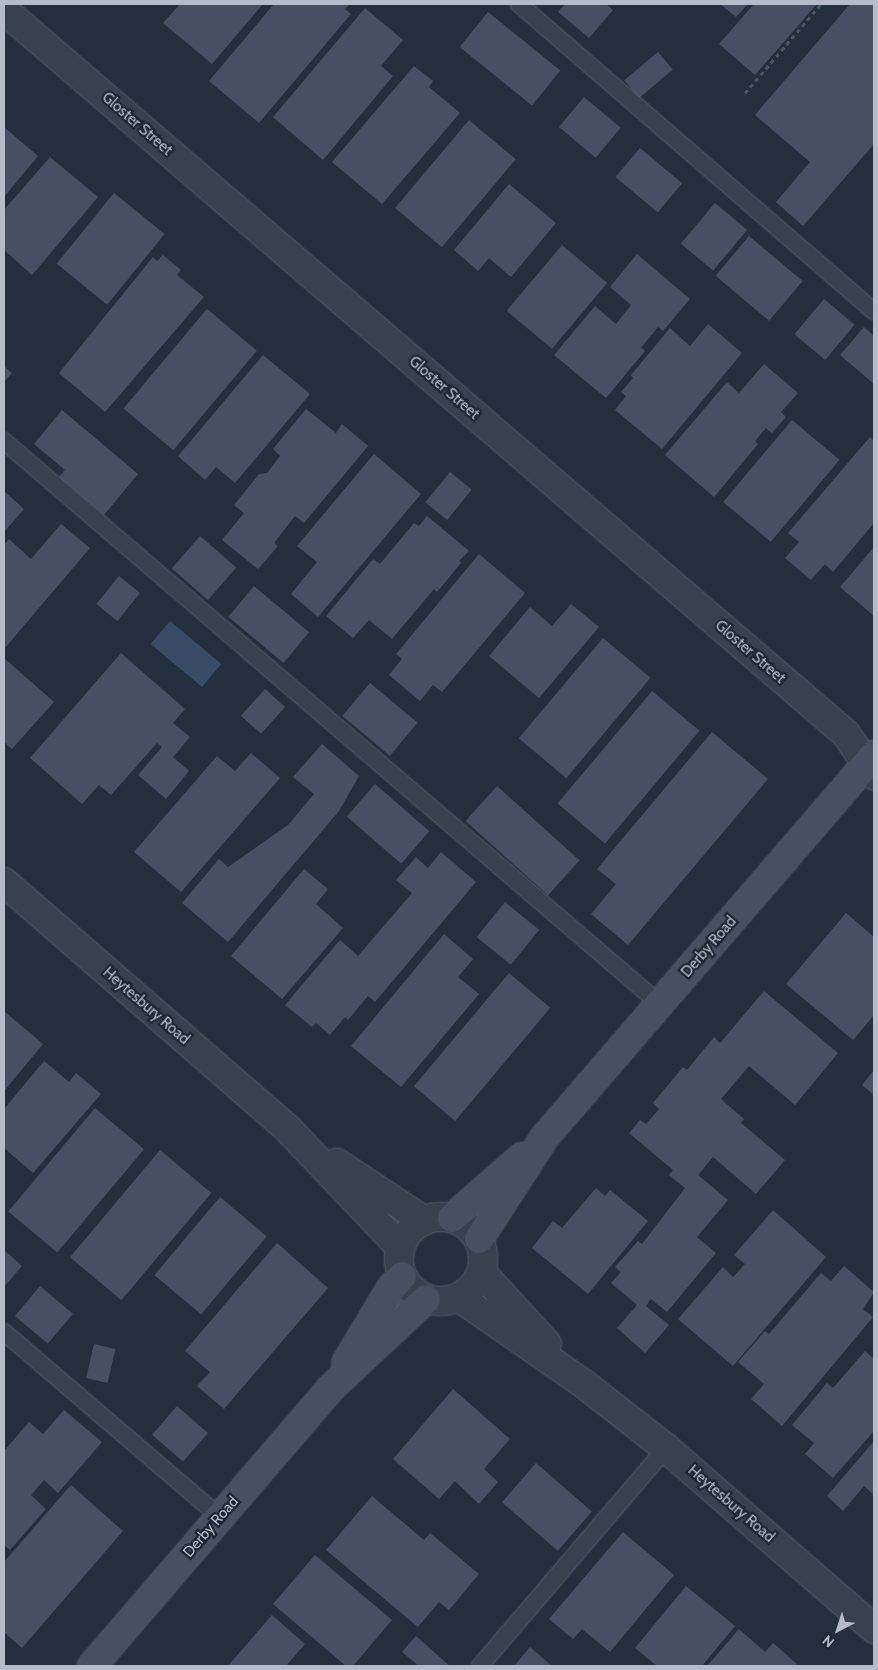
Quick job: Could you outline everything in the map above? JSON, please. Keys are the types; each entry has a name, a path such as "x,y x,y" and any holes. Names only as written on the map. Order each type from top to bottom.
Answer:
{"street":[{"name":"Gloster Street","path":"4,10 846,734 872,765"},
{"name":"Derby Road","path":"452,1218 544,1138 872,765"},
{"name":"Heytesbury Road","path":"4,882 288,1129 400,1247"},
{"name":"Heytesbury Road","path":"288,1129 423,1220"},
{"name":"Derby Road","path":"479,1239 544,1138"},
{"path":"440,1216 452,1218 470,1228 479,1239 484,1259 482,1273 476,1284 460,1298 446,1302 426,1299 412,1291 402,1276 398,1258 400,1247 406,1235 423,1220 440,1216"},
{"name":"Heytesbury Road","path":"482,1273 584,1384"},
{"name":"Derby Road","path":"331,1388 391,1288 402,1276"},
{"name":"Heytesbury Road","path":"460,1298 584,1384 666,1448 874,1629"},
{"name":"Derby Road","path":"92,1666 331,1388 426,1299"}],"lane":[{"path":"519,4 874,311"},
{"path":"4,441 660,1004"},
{"path":"4,1332 220,1517"},
{"path":"480,1666 666,1448"}],"path":[{"path":"745,92 821,4"}],"water":[{"path":"170,621 221,664 202,687 151,644"}],"building":[{"path":"180,4 263,4 212,64 163,23"},
{"path":"274,4 350,4 345,9 351,14 259,123 209,81"},
{"path":"565,4 606,4 613,10 589,38 558,12"},
{"path":"720,4 748,4 736,17"},
{"path":"754,4 817,4 755,75 719,44"},
{"path":"850,4 874,4 874,144 803,226 776,202 810,162 755,115"},
{"path":"365,8 403,40 381,66 393,76 323,160 273,117"},
{"path":"488,12 560,71 532,105 460,47"},
{"path":"658,52 673,70 639,98 624,80"},
{"path":"414,66 433,81 429,87 460,113 382,204 332,162"},
{"path":"584,97 621,128 596,158 559,127"},
{"path":"469,120 516,159 442,247 395,208"},
{"path":"4,127 38,156 4,197"},
{"path":"640,148 682,183 658,212 616,177"},
{"path":"50,157 98,197 32,275 4,250 4,210"},
{"path":"509,184 556,223 511,277 489,258 478,271 454,250"},
{"path":"114,193 165,234 107,305 57,264"},
{"path":"715,203 747,230 713,271 681,244"},
{"path":"749,236 803,281 769,321 716,276"},
{"path":"562,245 607,283 552,349 507,311"},
{"path":"637,254 690,299 663,331 658,327 641,348 645,351 606,398 554,355 595,306 616,324 631,305 610,287"},
{"path":"163,255 181,270 177,275 204,297 105,412 59,373 153,257 157,261"},
{"path":"824,299 855,325 825,360 794,334"},
{"path":"207,309 257,351 173,450 123,409"},
{"path":"708,324 742,353 662,449 615,410 626,396 621,392 633,378 631,375 670,328 690,346"},
{"path":"864,327 874,336 874,384 840,355"},
{"path":"263,355 310,394 235,483 216,467 205,480 178,456"},
{"path":"764,364 798,393 781,412 786,417 772,433 766,428 755,441 758,444 714,497 665,455 727,382 739,393"},
{"path":"4,366 12,373 4,382"},
{"path":"306,409 336,433 342,424 368,446 304,523 295,516 274,543 278,546 258,569 222,540 244,513 234,505 259,474 267,473 280,456 273,449"},
{"path":"62,410 138,474 104,515 59,477 65,470 34,444"},
{"path":"792,420 839,460 771,542 723,502"},
{"path":"870,437 874,441 874,523 833,572 825,564 811,580 785,558 799,542 788,533"},
{"path":"374,454 421,494 318,617 291,594 317,562 297,546"},
{"path":"450,472 472,490 447,520 425,502"},
{"path":"4,491 24,509 4,532"},
{"path":"427,516 469,551 459,561 461,563 437,592 434,589 392,639 369,620 353,638 326,616 373,559 380,564 414,523 419,526"},
{"path":"61,524 90,548 4,649 4,545 9,539 31,559"},
{"path":"200,536 236,567 208,600 172,568"},
{"path":"874,547 874,616 840,587"},
{"path":"479,554 525,593 442,692 433,685 420,701 389,675 402,659 396,654"},
{"path":"119,576 140,593 117,621 96,604"},
{"path":"254,586 309,632 283,663 228,617"},
{"path":"571,604 599,627 539,698 489,656 530,607 552,626"},
{"path":"603,638 650,678 566,778 519,738"},
{"path":"121,653 185,709 173,723 190,737 173,757 189,771 166,799 138,775 162,747 157,743 111,795 99,785 82,804 30,758"},
{"path":"4,658 54,702 12,749 4,742"},
{"path":"370,683 417,723 390,756 342,716"},
{"path":"265,689 285,707 261,734 241,716"},
{"path":"652,691 699,731 605,843 558,804"},
{"path":"712,732 768,779 628,945 591,914 616,884 597,869"},
{"path":"322,744 359,776 339,811 228,942 182,903 219,859 228,867 288,825 314,794 293,777"},
{"path":"251,753 280,778 181,892 134,852 217,756 235,771"},
{"path":"375,784 429,831 401,864 347,816"},
{"path":"497,786 579,860 548,895 466,821"},
{"path":"441,852 476,882 375,1002 368,996 348,1020 345,1017 330,1035 316,1023 312,1027 285,1005 340,940 358,956 412,893 396,880 416,857 428,868"},
{"path":"304,869 328,889 316,904 343,928 282,999 231,956"},
{"path":"505,902 539,930 511,965 477,937"},
{"path":"846,913 874,937 874,1015 853,1040 786,984"},
{"path":"444,934 473,959 458,977 479,994 401,1087 351,1046"},
{"path":"509,973 550,1008 455,1121 414,1086"},
{"path":"764,991 838,1053 795,1105 749,1066 721,1099 744,1119 741,1123 785,1160 756,1194 713,1157 698,1175 728,1200 697,1237 716,1253 667,1312 651,1299 646,1306 669,1325 645,1353 617,1328 637,1305 611,1283 621,1272 615,1267 638,1241 642,1244 685,1188 669,1175 673,1170 629,1133 640,1120 646,1124 659,1109 653,1103 683,1067 687,1070 714,1037 720,1043"},
{"path":"4,1011 43,1044 4,1091"},
{"path":"44,1061 69,1082 76,1073 101,1094 33,1173 4,1148 4,1109"},
{"path":"874,1070 874,1095 862,1085"},
{"path":"95,1108 144,1149 57,1253 8,1211"},
{"path":"160,1150 211,1193 121,1300 70,1257"},
{"path":"596,1188 605,1196 610,1190 648,1221 588,1294 532,1248 553,1221 562,1228"},
{"path":"220,1197 267,1236 201,1314 154,1275"},
{"path":"773,1210 826,1257 733,1366 678,1319 723,1267 733,1277 745,1264 734,1255"},
{"path":"277,1243 328,1288 224,1409 197,1386 210,1372 185,1351"},
{"path":"4,1250 22,1266 4,1287"},
{"path":"844,1266 874,1292 863,1309 873,1317 782,1426 751,1399 764,1384 738,1362 765,1331 769,1334 821,1273 831,1281"},
{"path":"40,1286 73,1314 48,1344 15,1316"},
{"path":"94,1344 115,1349 108,1383 86,1378"},
{"path":"865,1351 874,1359 874,1431 833,1478 805,1454 814,1443 792,1425 827,1383 833,1388"},
{"path":"453,1389 510,1439 484,1469 498,1482 479,1504 455,1481 439,1499 393,1459"},
{"path":"177,1406 208,1433 183,1462 152,1435"},
{"path":"64,1410 102,1442 58,1493 44,1480 31,1495 46,1509 10,1550 4,1545 4,1451 29,1422 43,1434"},
{"path":"874,1441 874,1495 864,1486 843,1511 827,1496"},
{"path":"536,1463 592,1512 558,1551 502,1502"},
{"path":"71,1485 123,1531 22,1648 4,1632 4,1562"},
{"path":"372,1496 424,1540 430,1533 479,1574 449,1610 439,1602 418,1627 326,1550"},
{"path":"623,1532 674,1575 610,1652 582,1629 573,1639 549,1619"},
{"path":"315,1555 392,1620 353,1666 346,1666 273,1604"},
{"path":"686,1586 735,1626 702,1666 657,1666 635,1648"},
{"path":"272,1615 305,1644 286,1666 228,1666"},
{"path":"739,1629 765,1652 773,1643 797,1664 795,1666 707,1666"},
{"path":"416,1636 450,1666 419,1666 402,1652"},
{"path":"530,1647 552,1666 514,1666"}]}
